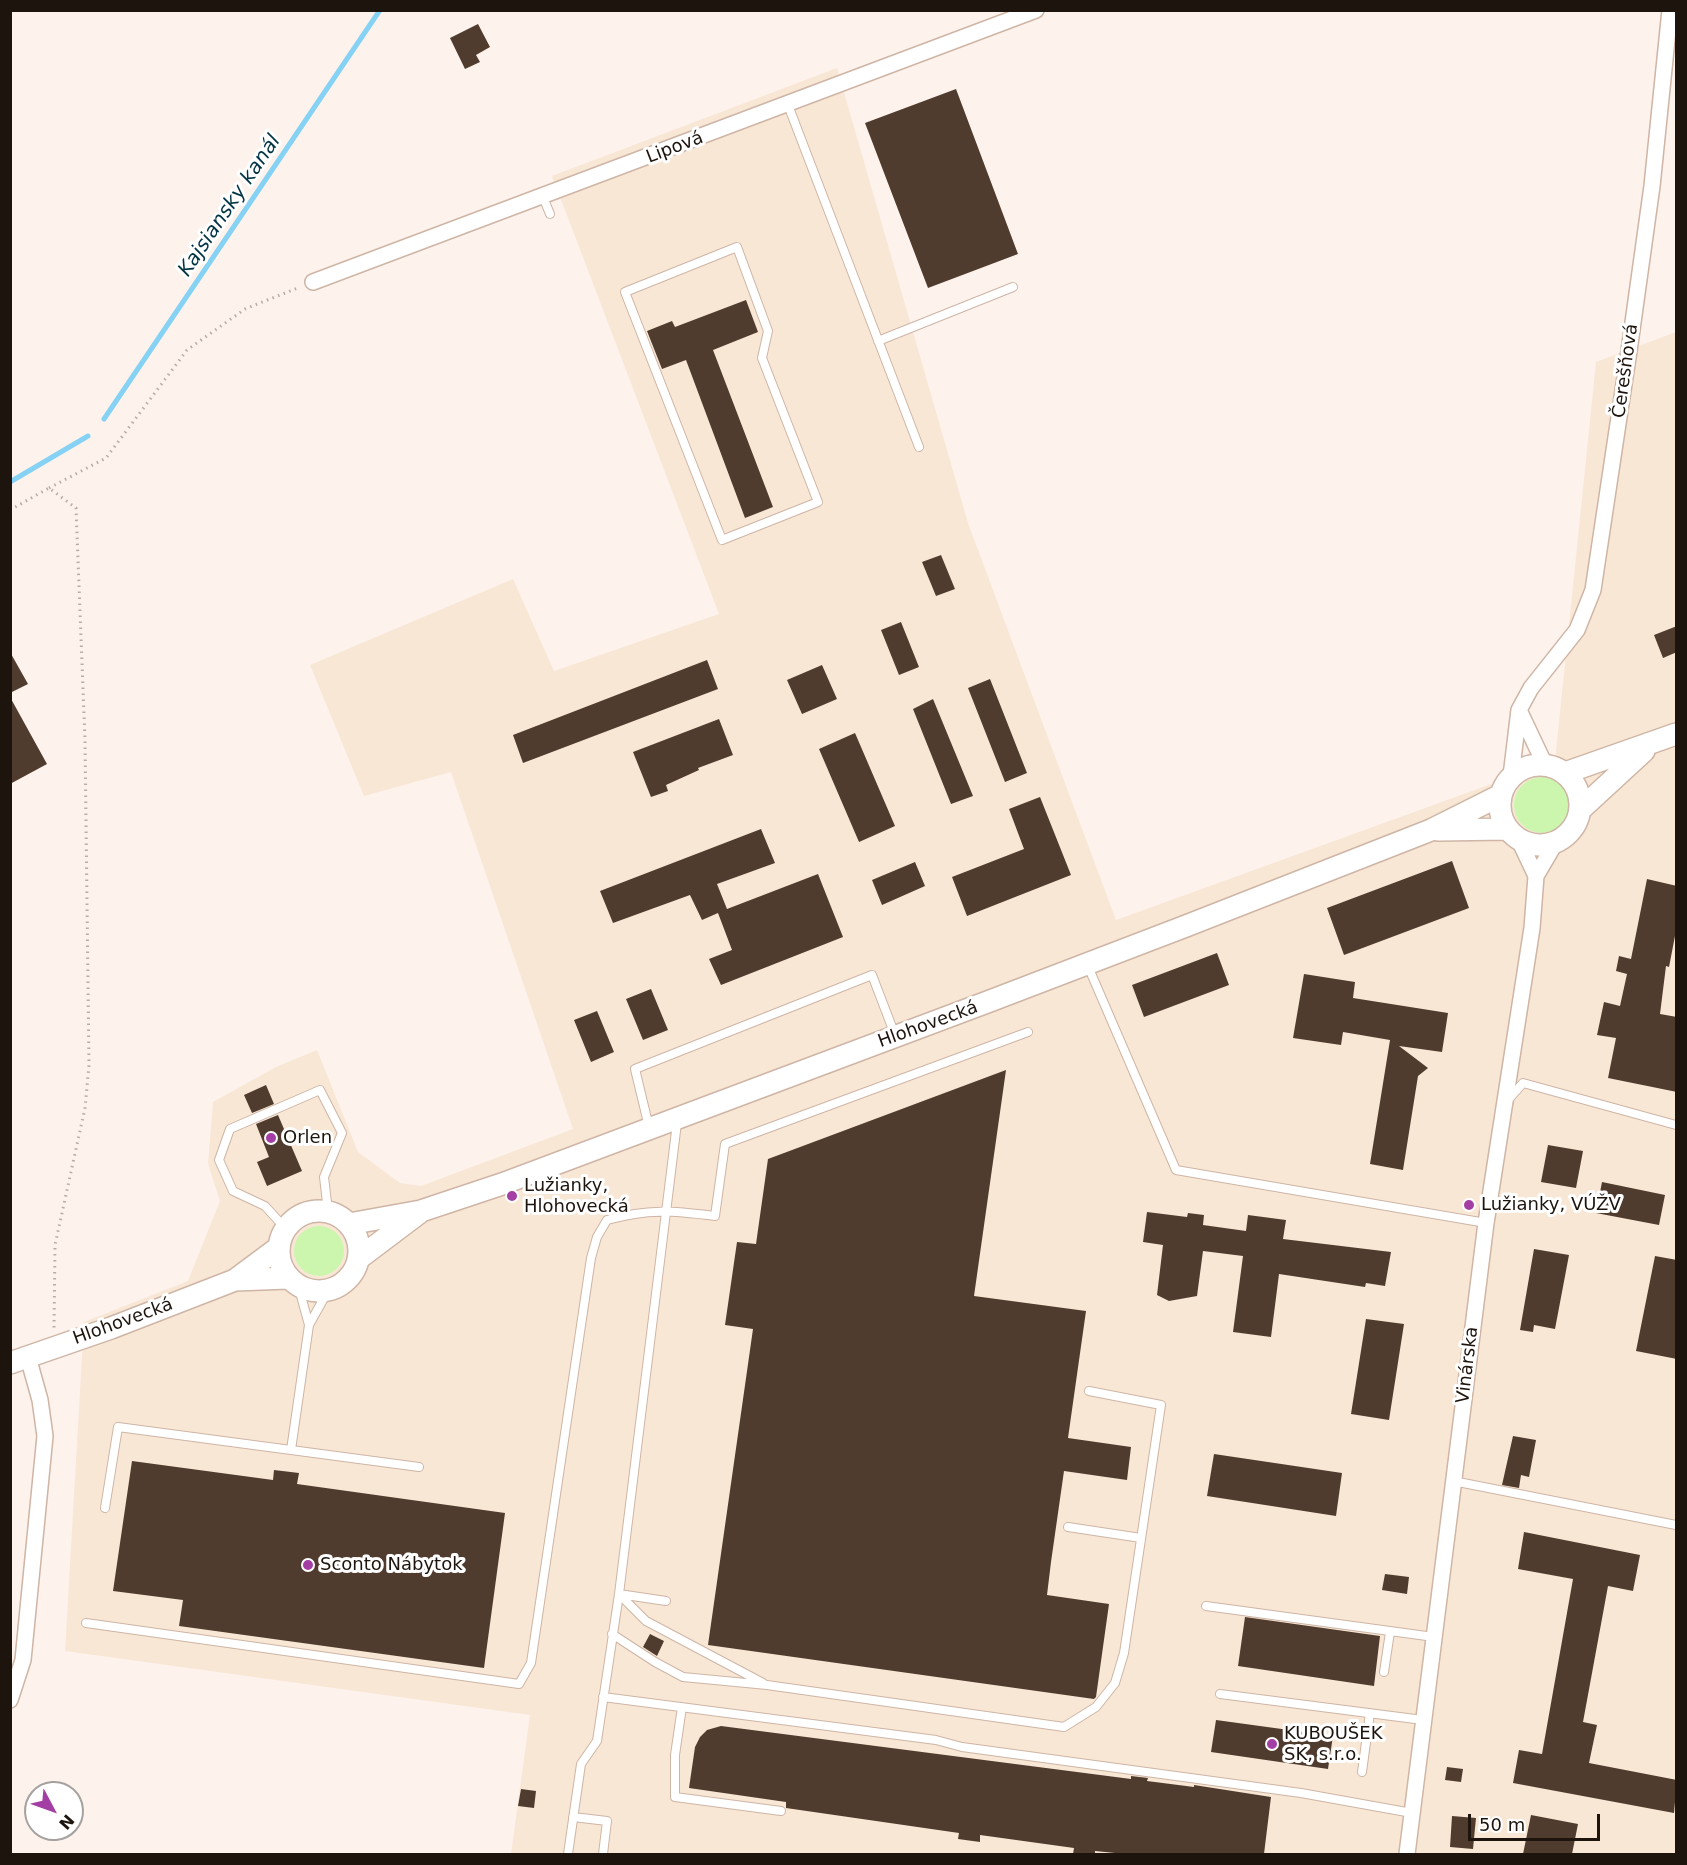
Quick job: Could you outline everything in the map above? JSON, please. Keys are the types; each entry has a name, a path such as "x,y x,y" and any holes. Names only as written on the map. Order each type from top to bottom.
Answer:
{"main road":[{"path":"1565,773 1677,734"},
{"path":"1581,809 1576,785 1556,767 1545,765 1527,767 1511,776 1501,795 1501,813 1513,834 1536,845 1556,842 1574,826 1581,809 1651,744"},
{"name":"Hlohovecká","path":"349,1224 421,1211 502,1184 895,1037 1431,830 1501,795"},
{"name":"Hlohovecká","path":"1431,830 1513,834"},
{"name":"Hlohovecká","path":"236,1280 282,1238 292,1221 309,1212 328,1211"},
{"path":"328,1211 349,1224 358,1243 358,1259"},
{"name":"Hlohovecká","path":"19,1360 236,1280 293,1281 313,1291 330,1289 348,1278 358,1259 421,1211"},
{"path":"282,1238 281,1266 293,1281"}],"street":[{"name":"Lipová","path":"313,282 1036,10"},
{"name":"Čerešňová","path":"1511,776 1519,710 1531,688 1577,630 1593,590 1652,186 1670,10"},
{"path":"1519,710 1545,765"},
{"name":"Vinárska","path":"1513,834 1536,876"},
{"name":"Vinárska","path":"1407,1854 1486,1223 1532,928 1536,876 1556,842"},
{"path":"10,1700 23,1660 45,1436 40,1401 19,1360"}],"lane":[{"path":"788,105 919,447"},
{"path":"543,197 550,214"},
{"path":"737,247 768,331 762,358 818,502 722,540 625,292 737,247"},
{"path":"878,341 1013,287"},
{"path":"1087,963 1176,1170 1486,1223"},
{"path":"649,1128 635,1069 872,975 895,1037"},
{"path":"86,1623 519,1684 531,1663 589,1269 597,1237 607,1220 633,1212 665,1210 715,1216 725,1144 1028,1032"},
{"path":"1506,1103 1523,1083 1677,1125"},
{"path":"282,1238 265,1206 233,1191 219,1160 230,1129 320,1090 342,1133 324,1177 328,1211"},
{"path":"568,1854 581,1764 597,1741 619,1594 677,1118"},
{"path":"293,1281 309,1324"},
{"path":"291,1450 309,1324 330,1289"},
{"path":"612,1634 683,1677 767,1685 1064,1727 1096,1707 1115,1683 1124,1653 1161,1405 1089,1392"},
{"path":"105,1508 118,1427 419,1467"},
{"path":"1453,1481 1677,1526"},
{"path":"1068,1527 1141,1538"},
{"path":"619,1594 666,1601"},
{"path":"619,1594 646,1621 767,1685"},
{"path":"1206,1606 1434,1637"},
{"path":"1384,1672 1390,1632"},
{"path":"1220,1694 1423,1720"},
{"path":"603,1697 936,1740 962,1747 1301,1793 1412,1813"},
{"path":"682,1707 675,1755 675,1797 781,1811"},
{"path":"1362,1772 1370,1713"},
{"path":"573,1817 607,1821 603,1854"}],"path":[{"path":"10,510 106,458 187,350 245,309 313,282"},
{"path":"49,488 76,508 85,740 90,1021 85,1108 55,1245 54,1348"}],"shaded area":[{"path":"837,68 968,523 1116,920 1555,761 1596,362 1676,332 1676,1854 511,1854 530,1715 65,1651 84,1322 188,1281 220,1201 208,1164 213,1102 276,1067 317,1050 358,1152 400,1183 421,1186 573,1129 451,772 364,796 310,665 513,579 554,671 719,614 552,176"}],"green space":[{"path":"1542,777 1553,779 1562,785 1568,794 1570,805 1568,816 1562,825 1553,831 1542,833 1531,831 1522,825 1516,816 1514,805 1516,794 1522,785 1531,779"},
{"path":"314,1226 324,1226 337,1233 344,1246 344,1256 337,1269 324,1276 314,1276 305,1272 298,1265 294,1256 294,1246 298,1237 305,1230"}],"building":[{"path":"478,24 490,47 476,55 480,62 465,69 450,38"},
{"path":"956,89 1018,254 928,288 865,123"},
{"path":"746,300 758,332 713,350 773,507 745,518 686,360 662,369 647,331 672,321 675,327"},
{"path":"941,555 955,589 936,596 922,562"},
{"path":"901,622 919,667 899,675 881,630"},
{"path":"1677,626 1677,652 1663,658 1654,635"},
{"path":"10,652 28,684 10,693"},
{"path":"707,660 718,689 523,763 513,735"},
{"path":"822,665 837,699 802,714 787,680"},
{"path":"990,679 1027,773 1005,782 968,688"},
{"path":"10,697 47,764 10,784"},
{"path":"933,699 973,796 951,804 913,709"},
{"path":"719,719 733,755 698,768 699,770 666,785 668,791 651,797 633,752"},
{"path":"855,733 895,826 859,842 819,749"},
{"path":"1040,797 1071,875 967,916 952,877 1024,849 1009,809"},
{"path":"761,829 775,863 717,884 727,909 818,874 843,937 721,985 709,959 732,950 718,913 702,920 690,895 613,923 600,891"},
{"path":"1452,861 1469,908 1344,955 1327,908"},
{"path":"915,862 925,886 882,905 872,880"},
{"path":"1647,879 1677,886 1677,936 1675,936 1669,967 1666,966 1660,1014 1677,1017 1677,1092 1608,1078 1616,1038 1597,1035 1604,1002 1620,1006 1627,974 1616,971 1619,956 1631,959"},
{"path":"1217,953 1229,985 1144,1017 1132,985"},
{"path":"1304,974 1355,982 1353,998 1448,1013 1442,1052 1399,1046 1428,1068 1418,1076 1403,1170 1370,1164 1390,1040 1343,1032 1341,1045 1293,1038"},
{"path":"651,989 668,1030 643,1040 626,999"},
{"path":"597,1011 614,1052 591,1062 574,1020"},
{"path":"1006,1070 974,1296 1086,1311 1068,1438 1131,1447 1127,1480 1064,1471 1051,1562 1047,1595 1109,1604 1096,1697 1094,1699 708,1645 753,1329 725,1325 737,1242 756,1244 768,1159"},
{"path":"266,1085 274,1104 252,1113 244,1095"},
{"path":"278,1115 302,1171 267,1186 257,1162 269,1157 256,1124"},
{"path":"1548,1145 1583,1151 1576,1188 1541,1182"},
{"path":"1602,1182 1665,1195 1659,1225 1596,1213"},
{"path":"1147,1212 1187,1217 1188,1213 1204,1215 1203,1225 1246,1231 1248,1215 1286,1220 1283,1239 1391,1252 1385,1286 1366,1283 1365,1287 1279,1274 1271,1337 1233,1332 1243,1256 1203,1251 1197,1296 1169,1301 1157,1295 1163,1245 1143,1242"},
{"path":"1534,1249 1569,1255 1555,1329 1534,1325 1533,1332 1520,1330"},
{"path":"1655,1256 1677,1260 1677,1359 1636,1351"},
{"path":"1366,1319 1404,1324 1389,1420 1351,1414"},
{"path":"1513,1436 1536,1440 1529,1477 1521,1475 1519,1488 1502,1485"},
{"path":"1214,1454 1342,1473 1336,1516 1207,1496"},
{"name":"Sconto Nábytok","path":"132,1461 273,1480 274,1470 299,1473 297,1484 505,1513 484,1668 179,1626 183,1600 113,1591"},
{"path":"1524,1532 1640,1555 1633,1591 1608,1586 1583,1722 1597,1725 1589,1763 1677,1780 1674,1813 1513,1783 1519,1750 1542,1754 1573,1579 1518,1569"},
{"path":"1385,1574 1409,1577 1407,1594 1382,1590"},
{"path":"1245,1617 1380,1636 1374,1686 1238,1666"},
{"path":"650,1634 664,1641 657,1656 643,1647"},
{"name":"KUBOUŠEK SK, s.r.o.","path":"1216,1720 1333,1736 1328,1769 1211,1752"},
{"path":"721,1726 1131,1779 1131,1776 1148,1778 1147,1781 1194,1787 1194,1785 1271,1797 1264,1854 1125,1854 1095,1851 1095,1854 1073,1854 1074,1848 980,1835 980,1842 958,1839 959,1833 786,1808 786,1802 689,1788 695,1747 700,1737 707,1730"},
{"path":"1447,1767 1463,1769 1461,1782 1445,1780"},
{"path":"521,1789 536,1791 534,1808 518,1806"},
{"path":"1531,1815 1578,1824 1572,1854 1523,1854"},
{"path":"1452,1816 1476,1818 1473,1849 1450,1847"}],"waterway":[{"name":"Kajsiansky kanál","path":"104,419 380,10"},
{"name":"Kajsiansky kanál","path":"10,482 88,436"}],"place":[{"name":"Orlen","path":"271,1138"},
{"name":"Lužianky, Hlohovecká","path":"512,1196"},
{"name":"Lužianky, VÚŽV","path":"1469,1205"},
{"name":"Sconto Nábytok","path":"308,1565"},
{"name":"KUBOUŠEK SK, s.r.o.","path":"1272,1744"}]}
